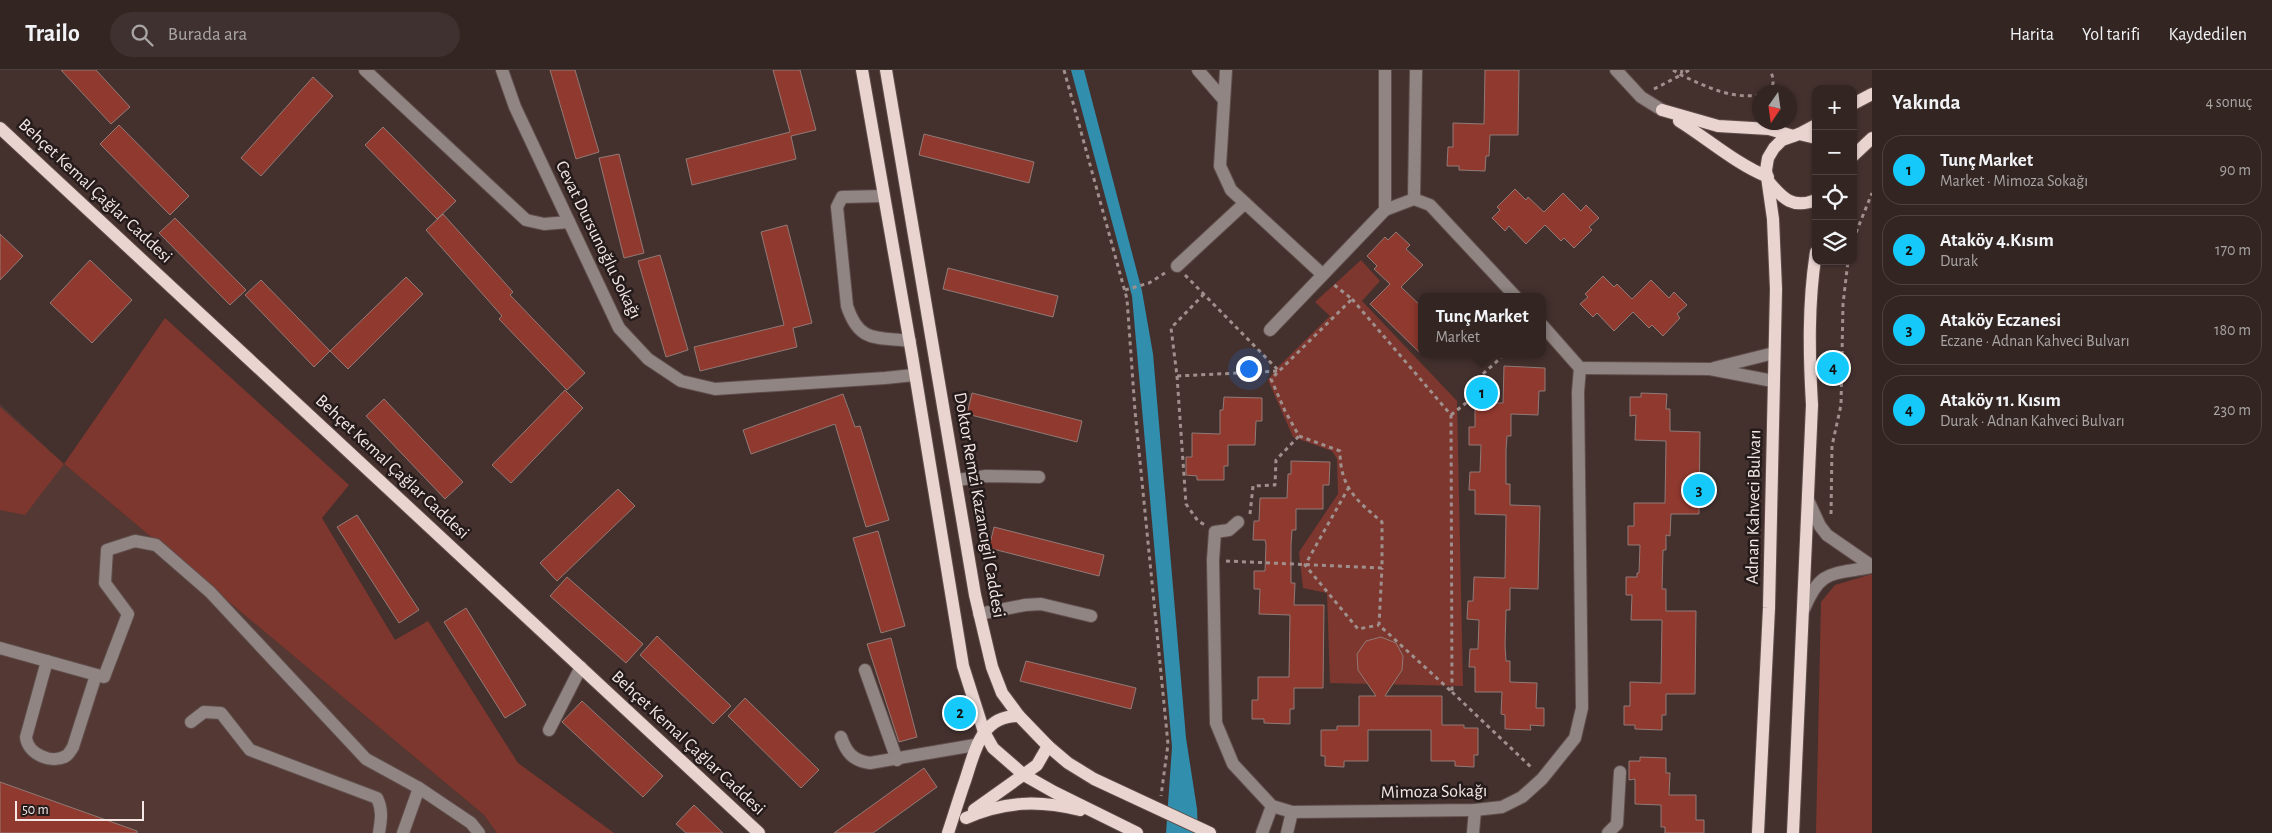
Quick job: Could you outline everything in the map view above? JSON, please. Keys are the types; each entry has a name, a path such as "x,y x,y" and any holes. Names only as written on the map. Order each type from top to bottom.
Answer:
{"main road":[{"path":"862,70 910,341 914,375 963,666 984,732 992,748 1024,775 1137,833"},
{"name":"Doktor Remzi Kazancıgil Caddesi","path":"886,70 980,614 992,667 1002,693 1019,716 1048,746 1068,763 1094,779 1210,833"},
{"path":"1857,102 1872,94"},
{"path":"1662,110 1718,126 1769,128 1812,137"},
{"path":"1662,110 1706,137 1748,169 1768,180 1783,198 1794,203 1812,202"},
{"path":"1796,135 1812,127"},
{"name":"Behçet Kemal Çağlar Caddesi","path":"0,128 759,833"},
{"name":"Adnan Kahveci Bulvarı","path":"1758,833 1769,608 1776,253 1766,170 1768,158 1774,148 1782,140 1796,135"},
{"path":"1857,152 1872,138"},
{"path":"1793,833 1812,405 1809,342 1815,265"},
{"path":"948,833 975,745 984,732 996,721 1007,716 1019,716"},
{"path":"948,833 980,806 1037,766 1048,746"},
{"path":"966,818 984,810 1018,803 1066,807 1103,816"}],"street":[{"path":"366,70 526,220 544,224 569,222"},
{"name":"Cevat Dursunoğlu Sokağı","path":"502,70 515,107 619,328 648,359 681,381 715,389 914,375"},
{"path":"1198,70 1224,100"},
{"path":"1226,70 1220,166 1231,190 1322,274"},
{"path":"1385,70 1385,210"},
{"path":"1414,199 1416,70"},
{"path":"1616,70 1641,97 1662,110"},
{"path":"884,196 842,197 839,201 837,217 847,306 852,321 864,334 910,341"},
{"path":"1270,330 1385,210 1414,199 1430,205 1512,293"},
{"path":"1176,266 1245,203"},
{"path":"1546,329 1580,368 1710,369 1773,381"},
{"path":"1710,369 1774,353"},
{"name":"Mimoza Sokağı","path":"1272,806 1292,812 1475,810 1502,807 1522,797 1542,779 1575,738 1582,708 1578,392 1580,368"},
{"path":"957,480 986,476 1039,478"},
{"path":"1808,500 1820,526 1831,538 1872,567"},
{"path":"1234,526 1215,532 1213,560 1216,723 1233,764 1272,806 1262,833"},
{"path":"0,649 104,677 128,614 105,582 107,550 135,541 156,545 210,592 366,759 419,788 471,823 479,833"},
{"path":"1802,614 1812,589 1824,577 1872,567"},
{"path":"980,614 1025,604 1041,604 1091,616"},
{"path":"47,661 26,737 27,744 34,753 42,756 64,758 73,747 96,675"},
{"path":"549,730 581,667"},
{"path":"865,670 897,760"},
{"path":"191,722 204,712 221,713 250,750 377,798 381,806 379,833"},
{"path":"841,737 845,749 860,762 870,763 897,760 975,745"},
{"path":"1608,833 1617,824 1620,772"},
{"path":"403,833 419,788"},
{"path":"1472,833 1475,810"},
{"path":"1287,833 1292,812"}],"path":[{"path":"1064,70 1126,290 1168,744 1163,792 1154,806"},
{"path":"1673,70 1715,91 1743,97 1752,96"},
{"path":"1681,75 1682,70"},
{"path":"1641,97 1689,70"},
{"path":"1770,70 1774,78 1773,85"},
{"path":"1857,230 1872,193"},
{"path":"1831,538 1832,446 1841,405 1843,304 1848,265"},
{"path":"1126,290 1147,284 1176,266 1279,371"},
{"path":"1322,274 1352,298 1451,416 1452,692"},
{"path":"1198,521 1186,504 1177,376 1171,328 1204,294"},
{"path":"1352,298 1271,379 1285,411 1300,436 1340,451 1340,470 1355,499 1382,522 1379,626"},
{"path":"1451,416 1466,403 1466,389 1500,358"},
{"path":"1177,376 1279,371"},
{"path":"1234,526 1244,531 1250,514 1253,486 1275,485 1276,460 1300,436"},
{"path":"1305,565 1349,487"},
{"path":"1213,560 1382,568"},
{"path":"1305,565 1358,629 1379,626"},
{"path":"1379,626 1452,692 1542,779"}],"shaded area":[{"path":"1361,260 1380,281 1362,301 1457,401 1463,686 1330,683 1327,593 1303,588 1299,552 1338,494 1337,459 1332,451 1293,437 1268,380 1279,366 1330,316 1315,302"},
{"path":"165,318 349,485 322,518 395,640 428,621 518,763 614,833 497,833 484,815 64,464"},
{"path":"0,404 64,464 484,815 497,833 0,833"},
{"path":"0,407 64,464 25,515 0,510"},
{"path":"1872,574 1872,833 1816,833 1821,602 1835,585"}],"water":[{"path":"1071,70 1084,70 1142,291 1153,354 1186,738 1197,809 1198,833 1166,833 1172,747 1132,296"}],"building":[{"path":"61,70 96,70 130,107 111,124"},
{"path":"550,70 575,70 599,152 576,159"},
{"path":"773,70 800,70 816,130 791,136 796,159 692,185 686,159 790,132"},
{"path":"1485,70 1519,70 1518,135 1490,135 1489,156 1486,156 1485,171 1459,170 1459,166 1447,166 1448,147 1453,147 1453,123 1484,124"},
{"path":"313,77 333,96 261,176 241,158"},
{"path":"119,125 189,196 170,215 100,144"},
{"path":"383,127 456,201 437,219 365,145"},
{"path":"924,134 1034,162 1029,183 919,155"},
{"path":"619,154 644,253 624,258 599,158"},
{"path":"1515,189 1526,200 1528,197 1544,212 1563,193 1581,211 1586,205 1599,218 1589,227 1592,230 1574,248 1564,238 1561,241 1545,225 1526,244 1509,226 1505,231 1492,218 1500,210 1497,207"},
{"path":"443,214 513,292 510,295 585,373 567,390 499,319 502,316 426,230"},
{"path":"175,218 246,290 230,305 159,233"},
{"path":"787,225 812,323 793,328 797,347 700,371 694,347 784,325 761,232"},
{"path":"1396,232 1410,245 1406,249 1423,265 1401,287 1418,303 1418,351 1370,304 1390,284 1374,269 1377,266 1367,256 1385,237 1388,240"},
{"path":"0,234 23,256 0,280"},
{"path":"660,255 688,350 666,357 638,261"},
{"path":"90,260 132,300 92,343 50,303"},
{"path":"948,268 1058,296 1053,317 943,289"},
{"path":"1603,276 1614,287 1617,284 1632,299 1651,280 1669,298 1674,292 1687,305 1677,314 1680,318 1663,336 1652,325 1649,328 1633,312 1614,331 1597,313 1593,317 1580,304 1588,297 1585,294"},
{"path":"406,277 423,294 348,369 330,351"},
{"path":"261,280 330,351 314,367 245,295"},
{"path":"1504,366 1545,368 1545,391 1539,391 1538,415 1511,414 1511,436 1507,436 1506,450 1506,484 1510,484 1510,505 1540,506 1538,589 1510,588 1510,610 1506,610 1505,646 1506,661 1510,661 1510,682 1537,683 1536,708 1544,708 1544,726 1530,725 1531,730 1505,729 1505,715 1501,714 1502,692 1475,692 1475,667 1469,667 1470,649 1478,649 1479,620 1467,619 1468,601 1473,601 1474,577 1505,578 1506,515 1475,514 1475,490 1469,490 1470,472 1480,472 1481,445 1469,445 1469,427 1475,427 1475,403 1503,403"},
{"path":"565,390 583,408 511,483 492,465"},
{"path":"972,393 1082,421 1077,442 967,414"},
{"path":"1641,393 1667,394 1666,409 1670,409 1670,431 1700,432 1699,514 1671,514 1670,536 1666,535 1666,550 1663,550 1662,589 1666,589 1666,611 1696,611 1695,694 1666,694 1666,715 1662,715 1662,730 1635,729 1635,725 1624,725 1624,706 1630,706 1630,682 1661,683 1662,620 1631,620 1632,595 1626,595 1626,577 1637,577 1637,573 1639,573 1640,545 1628,545 1628,526 1634,526 1634,503 1665,503 1666,441 1635,440 1636,415 1630,416 1630,397 1641,397"},
{"path":"843,394 855,427 860,426 889,520 866,527 835,424 751,454 743,430"},
{"path":"1224,397 1262,398 1262,421 1256,421 1255,445 1228,445 1228,466 1224,466 1224,480 1197,480 1197,476 1186,475 1186,457 1192,457 1192,433 1220,434 1220,410 1223,410"},
{"path":"384,399 463,482 445,499 366,416"},
{"path":"1291,461 1330,462 1329,485 1323,485 1323,509 1296,509 1296,530 1292,530 1291,545 1291,583 1295,583 1294,605 1324,605 1323,688 1294,688 1294,709 1290,709 1290,724 1264,723 1264,719 1252,719 1252,700 1258,700 1258,677 1289,677 1290,615 1259,614 1260,589 1254,589 1254,571 1265,571 1266,544 1265,540 1253,540 1254,521 1259,521 1260,498 1287,498 1288,474 1291,474"},
{"path":"618,489 635,506 557,581 540,563"},
{"path":"357,515 419,610 399,623 337,527"},
{"path":"994,527 1104,555 1099,576 989,548"},
{"path":"878,531 905,626 881,633 853,538"},
{"path":"567,577 643,644 626,663 550,596"},
{"path":"466,608 526,705 505,718 444,622"},
{"path":"657,636 731,706 713,724 640,655"},
{"path":"1381,637 1396,643 1403,656 1402,670 1385,696 1442,696 1442,725 1464,725 1464,728 1478,728 1478,755 1474,755 1474,767 1455,766 1455,761 1431,761 1431,730 1368,730 1368,761 1344,761 1344,767 1325,766 1325,756 1321,756 1321,730 1337,730 1337,726 1359,726 1359,696 1376,696 1358,670 1357,654 1366,641"},
{"path":"891,638 917,737 899,742 867,644"},
{"path":"1026,661 1136,688 1131,709 1020,681"},
{"path":"745,698 819,770 801,788 728,716"},
{"path":"582,701 663,776 643,797 562,722"},
{"path":"1640,757 1666,758 1666,773 1670,773 1669,795 1696,795 1696,820 1704,820 1704,833 1665,833 1665,827 1661,827 1661,805 1635,804 1635,779 1629,780 1629,761 1640,761"},
{"path":"924,768 937,787 873,833 834,833"},
{"path":"0,782 137,831 137,833 0,833"},
{"path":"694,805 723,833 686,833 676,824"}],"place":[{"name":"Ataköy 11. Kısım","path":"1833,368"},
{"name":"Tunç Market","path":"1482,393"},
{"name":"Ataköy Eczanesi","path":"1699,490"},
{"name":"Ataköy 4.Kısım","path":"960,713"}]}
